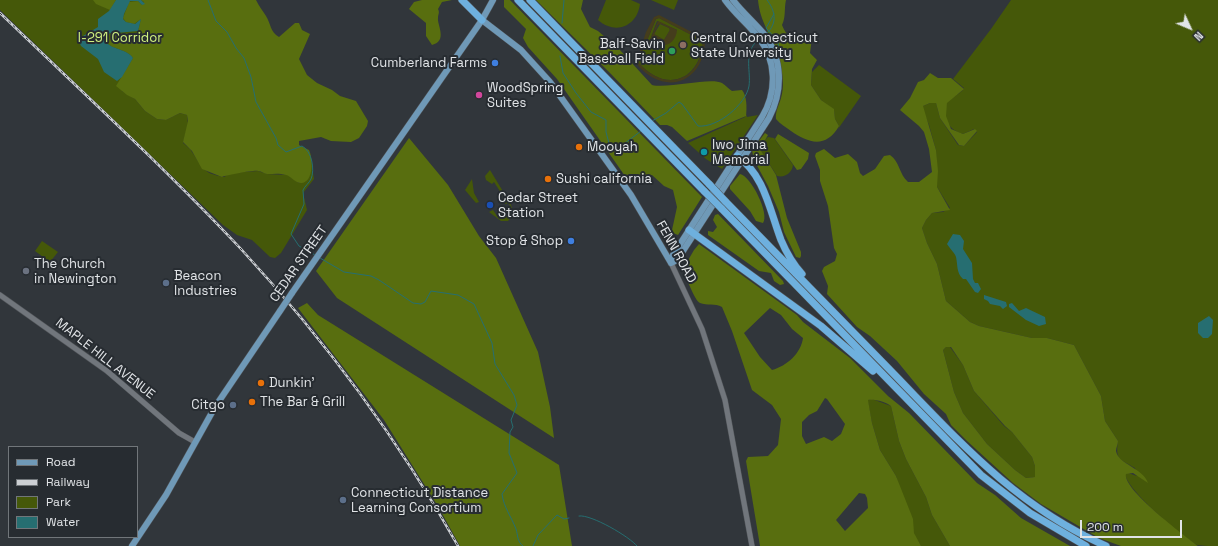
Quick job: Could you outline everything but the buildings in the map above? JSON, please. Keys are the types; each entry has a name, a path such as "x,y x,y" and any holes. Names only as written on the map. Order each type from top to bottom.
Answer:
{"highway":[{"path":"462,0 482,20"},
{"path":"518,0 974,468 1002,493 1044,523 1086,546"},
{"path":"530,0 994,475 1046,514 1106,546"},
{"path":"740,158 750,168 762,187 788,254 823,301"},
{"path":"692,231 826,330 924,418"}],"main road":[{"name":"CEDAR STREET","path":"138,537 166,495 215,407 482,20 493,0"},
{"path":"671,263 678,259 692,231 740,158 769,118 777,99 779,77 764,35 725,0"},
{"path":"732,0 746,20"},
{"name":"FENN ROAD","path":"482,20 521,50 548,79 622,182 671,263"}],"street":[{"name":"FENN ROAD","path":"671,263 700,324 725,400 752,546"},
{"name":"MAPLE HILL AVENUE","path":"0,295 107,371 179,433 195,442"}],"green space":[{"name":"I-291 Corridor","path":"0,0 210,0 122,91 135,99 145,111 157,119 166,120 180,113 187,115 188,124 183,143 190,149 201,166 211,174 224,177 231,173 258,171 267,174 288,175 299,183 309,176 311,160 314,179 303,193 307,210 281,253 275,258 270,257 252,240 237,235 223,225 0,10"},
{"path":"93,0 116,0 110,10 96,4"},
{"name":"I-291 Corridor","path":"141,0 256,0 268,19 272,30 279,37 295,23 299,23 302,30 310,34 299,59 307,75 317,83 332,90 340,96 356,101 368,121 367,126 359,138 351,142 331,141 321,137 299,141 299,145 309,150 312,163 309,178 302,183 288,176 281,174 266,174 261,171 240,173 222,177 202,169 192,151 183,142 188,121 187,115 180,113 166,120 157,119 145,111 135,99 127,95 116,86 133,58 126,52 112,47 105,41 103,36 105,34 136,33 138,31 141,19 134,24 126,22 123,18 129,2 138,1 142,5 144,2"},
{"path":"422,0 452,0 442,2 438,9 438,21 441,37 437,43 432,45 426,36 426,23 409,9 414,2"},
{"path":"504,0 510,0 702,197 678,235 673,233 672,230 677,207 673,190 664,186 652,175 640,180 632,181 625,176 557,79 528,47 523,38 526,29 504,7"},
{"path":"536,0 583,0 581,9 590,27 598,31 619,49 652,85 668,86 708,81 722,83 732,91 742,90 746,99 746,116 687,141 672,127 660,125"},
{"path":"606,0 631,0 640,4 635,18 630,23 618,28 605,25 598,20"},
{"path":"651,0 678,0 674,10"},
{"path":"758,0 786,0 782,25 786,32 789,36 796,40 804,35 812,38 810,53 817,60 812,69 811,85 821,100 834,109 835,119 839,126 834,133 823,141 816,142 804,139 776,119 783,90 782,71 776,50 762,18"},
{"path":"1011,0 1218,0 1218,546 1197,545 1168,523 1135,491 1125,474 1128,473 1137,476 1135,468 1122,461 1118,456 1118,441 1105,421 1101,396 1074,345 1047,338 1032,338 979,326 970,322 946,301 937,264 922,228 932,213 943,212 950,208 937,187 936,150 929,125 922,108 930,103 936,103 940,118 958,145 964,146 977,132 974,129 963,134 950,126 946,118 947,102 964,88 953,79"},
{"name":"Balf-Savin Baseball Field","path":"659,18 703,41 700,55 695,66 688,74 680,78 670,80 659,78 648,72 638,62 656,19","holes":["657,21 677,30 660,46 650,40"]},
{"name":"Balf-Savin Baseball Field","path":"660,24 669,28 670,30 664,40 654,34"},
{"path":"819,65 861,96 838,129 839,126 835,119 834,110 821,100 811,85 812,72"},
{"path":"930,73 938,78 951,78 964,89 947,103 946,116 951,129 963,134 975,129 977,131 964,146 959,145 940,118 936,103 930,103 923,106 936,150 938,171 937,187 950,210 932,213 922,228 937,264 946,301 970,322 979,326 1032,338 1047,338 1074,345 1101,396 1105,421 1118,441 1116,451 1118,455 1141,474 1148,483 1133,473 1126,474 1127,481 1144,501 1168,523 1198,546 1121,546 1099,538 1041,504 1013,483 967,441 951,425 946,414 924,394 897,361 870,336 857,327 827,294 828,286 822,271 824,267 835,261 837,254 834,248 828,206 820,181 820,170 815,156 816,153 824,149 835,158 848,154 857,162 860,173 863,176 875,169 884,156 890,155 896,161 908,182 919,182 932,172 929,149 924,132 900,110 910,98 918,82 924,80","holes":["946,347 951,347 963,365 974,391 1012,432 1032,457 1035,466 1035,477 1026,478 1015,470 987,444 963,413 954,392 943,350"]},
{"path":"746,114 747,117 758,115 722,169 706,159 688,143 745,117"},
{"path":"765,133 768,135 760,149 776,175 787,218 801,252 800,258 796,257 784,232 779,212 768,186 754,160 752,150"},
{"path":"778,134 809,153 808,159 801,169 797,170 775,139"},
{"path":"768,137 774,138 793,165 790,173 785,176 777,176 760,149 761,144"},
{"path":"409,138 448,185 479,236 496,258 538,352 550,407 554,438 337,298 316,271"},
{"path":"490,170 507,198 505,199 494,182 492,184 486,180 485,176"},
{"path":"740,174 749,181 762,204 764,212 763,223 756,221 750,211 730,189 730,186"},
{"path":"472,179 474,193 479,202 476,203 465,190"},
{"path":"508,200 511,205 512,216 508,221 501,221 489,212 493,210 499,219 509,212 508,209 511,207 508,203 505,204 504,202"},
{"path":"718,214 783,281 784,284 780,285 774,281 771,273 759,271 708,235 708,231 713,232 717,227 713,220 715,215"},
{"path":"42,241 58,252 50,262 35,251"},
{"path":"699,244 797,315 803,322 850,358 888,396 909,413 977,483 995,495 1021,518 1070,546 950,546 932,515 926,497 906,459 899,441 891,406 877,400 868,400 872,423 880,450 896,476 913,519 914,533 921,546 760,546 746,461 748,457 768,456 778,445 781,419 772,405 752,390 732,331 722,307 700,303 693,293 683,269","holes":["770,308 781,315 792,329 803,338 802,344 796,354 788,362 772,370 760,357 744,333","825,398 845,424 841,434 832,441 824,437 806,444 802,436 802,422 809,415 817,411","859,493 865,494 868,508 845,531 836,520"]},
{"path":"307,303 318,315 559,465 572,546 460,546 439,508 384,420 298,308"},
{"path":"946,347 950,347 963,365 974,391 1004,426 1012,432 1032,457 1035,466 1035,477 1026,478 1015,470 987,444 963,413 954,392 943,350"},
{"path":"872,399 891,406 899,441 906,459 926,497 932,515 950,546 921,546 915,537 896,476 880,450 872,423 868,402 868,400"}],"sand":[{"path":"659,15 705,39 703,54 698,66 691,75 681,81 670,82 659,80 647,74 636,63 646,32 654,17","holes":["659,18 703,41 701,55 696,66 689,74 680,78 670,80 659,78 648,72 638,62 656,19"]},
{"path":"658,21 677,30 674,39 667,45 658,45 650,40","holes":["661,24 670,30 664,40 654,34 658,25"]}],"water":[{"path":"116,0 141,0 145,4 142,5 138,1 130,1 124,14 123,19 126,22 135,24 141,19 138,31 105,34 103,36 105,41 112,47 126,52 133,58 122,77 117,81 104,72 98,59 81,46 78,39 98,27 98,19 109,11"},
{"path":"953,234 960,235 964,241 963,249 972,263 973,279 975,283 978,283 981,289 978,293 975,292 966,279 963,279 959,274 955,255 947,244"},
{"path":"984,295 1006,302 1007,306 1003,309 1000,306 990,304 984,299"},
{"path":"1012,303 1019,311 1026,308 1045,317 1046,324 1039,326 1026,320 1009,307 1009,304"},
{"path":"1209,316 1213,320 1212,334 1208,338 1203,338 1198,333 1198,323"}],"waterway":[{"path":"208,0 216,21 227,32 236,48 244,58 251,77 256,102 276,138 278,145 286,152 302,146 310,156 313,171 310,180 303,190 304,204 291,234 299,246 315,255"},
{"path":"562,23 564,0"},
{"path":"767,0 772,8 774,21 767,33"},
{"path":"774,14 766,28 777,40 782,57"},
{"path":"652,121 666,113 679,102 698,126 706,126 730,114 743,100 747,93 749,86 749,58 755,43"},
{"path":"560,56 563,73 576,93 591,112 606,120 606,132 610,147 620,147 641,131"},
{"path":"320,258 344,272 371,276 413,303 421,304 425,302 431,291 458,295 474,304 492,343 495,364 514,395 517,405 511,420 513,427 510,432 509,453 517,473 502,494 506,508 516,529 519,540 523,546"},
{"path":"533,546 538,535 557,515 564,519 569,518"},
{"path":"579,516 585,516 601,522 627,537 637,546"}],"railway":[{"path":"0,13 182,188 272,283 330,354 385,429 435,506 458,546"}],"place":[{"name":"Central Connecticut State University","path":"683,45"},
{"name":"Balf-Savin Baseball Field","path":"672,51"},
{"name":"Cumberland Farms","path":"495,63"},
{"name":"WoodSpring Suites","path":"479,95"},
{"name":"Mooyah","path":"579,147"},
{"name":"Iwo Jima Memorial","path":"704,152"},
{"name":"Sushi california","path":"548,179"},
{"name":"Cedar Street Station","path":"490,205"},
{"name":"Stop & Shop","path":"571,241"},
{"name":"The Church in Newington","path":"26,271"},
{"name":"Beacon Industries","path":"166,283"},
{"name":"Dunkin'","path":"261,383"},
{"name":"The Bar & Grill","path":"252,402"},
{"name":"Citgo","path":"233,405"},
{"name":"Connecticut Distance Learning Consortium","path":"343,500"}]}
